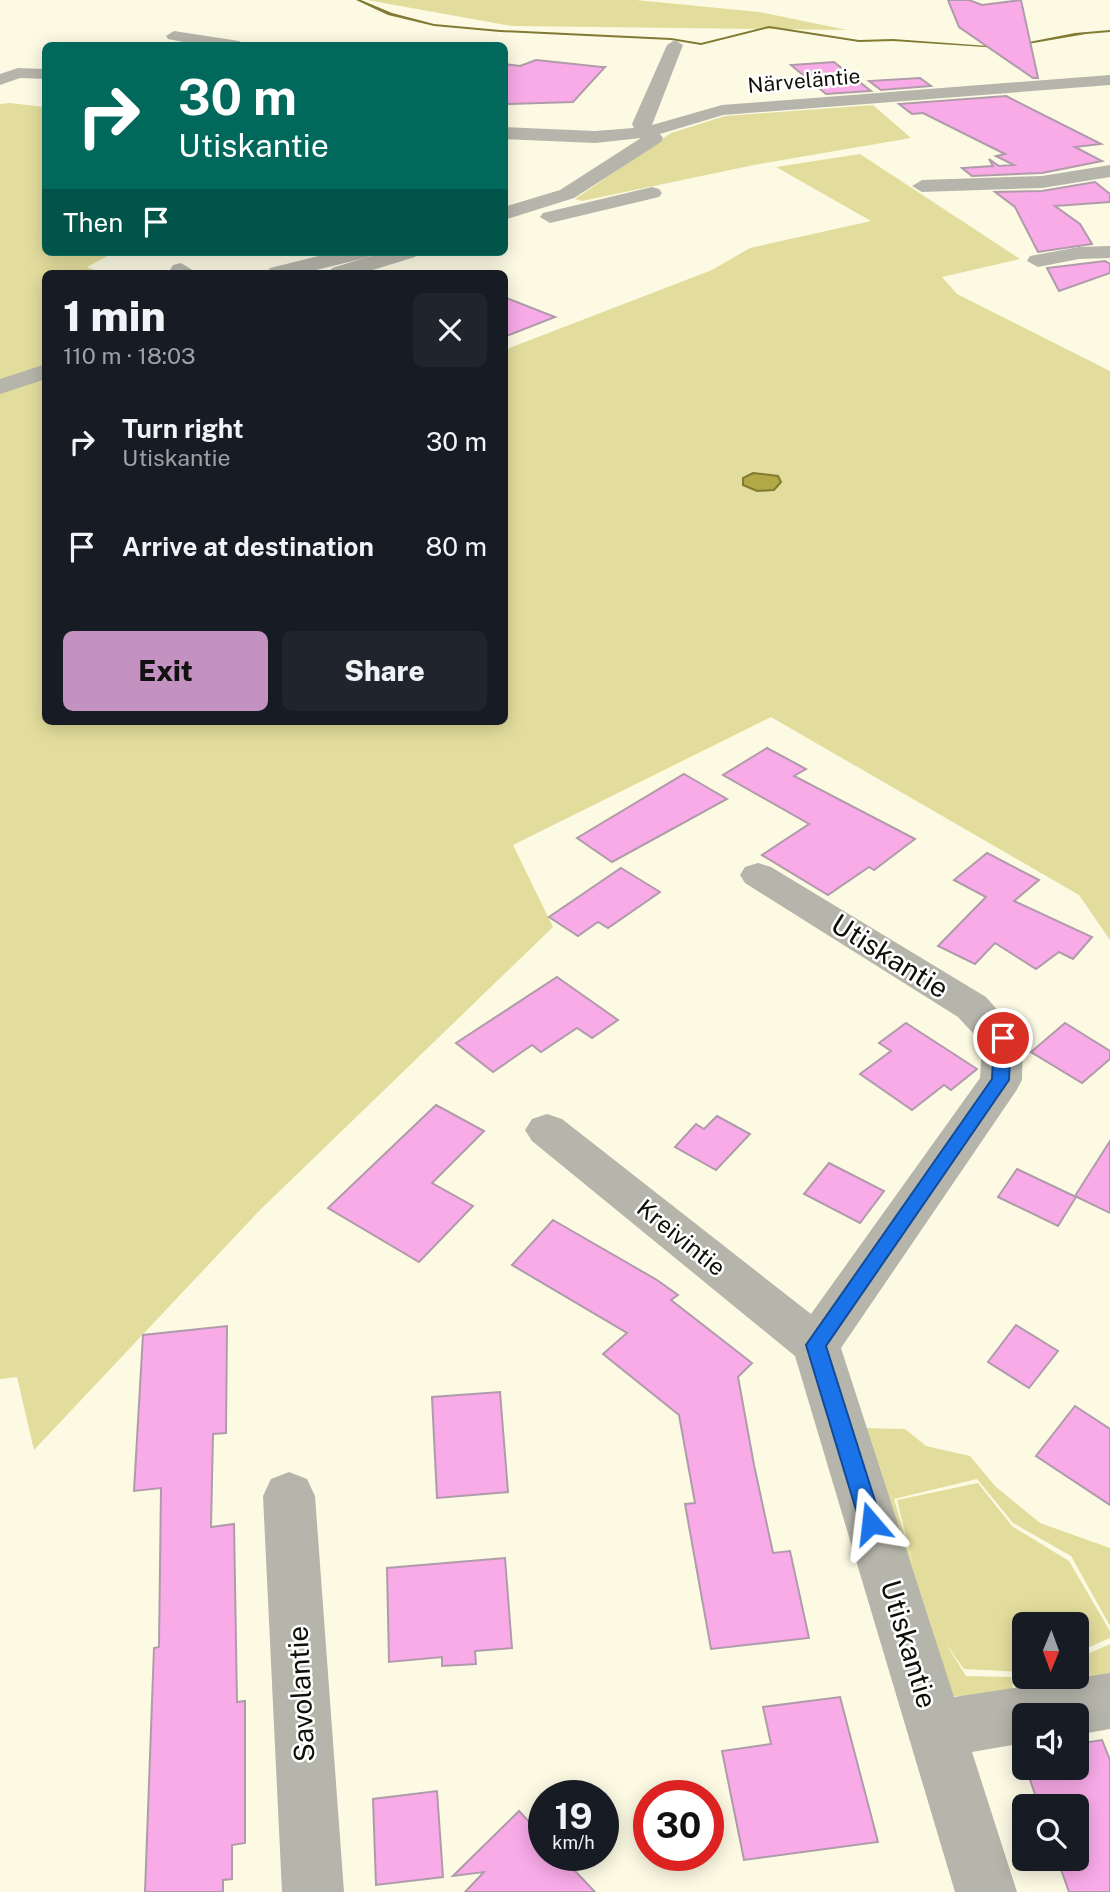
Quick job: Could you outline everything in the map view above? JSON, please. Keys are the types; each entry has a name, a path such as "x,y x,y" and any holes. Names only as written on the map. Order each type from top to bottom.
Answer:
{"street":[{"path":"174,36 213,42"},
{"path":"508,213 567,194 654,138 641,124 675,45"},
{"path":"0,80 18,73 42,75"},
{"name":"Närveläntie","path":"508,134 595,137 647,132 722,110 1110,80"},
{"path":"922,186 1042,182 1110,171"},
{"path":"508,228 652,193"},
{"path":"1038,261 1079,253 1110,252"},
{"path":"290,270 345,256"},
{"path":"350,270 394,256"},
{"path":"0,387 42,372"},
{"name":"Utiskantie","path":"758,875 972,1007 1003,1038 1001,1080 816,1345 986,1892"},
{"name":"Kreivintie","path":"547,1130 816,1345"},
{"name":"Savolantie","path":"289,1496 313,1892"},
{"path":"936,1729 1110,1701"}],"shaded area":[{"path":"367,0 636,0 759,12 847,30 512,26"},
{"path":"0,104 42,107 42,256 108,256 87,267 95,270 42,270 42,725 508,725 508,348 712,270 750,248 871,221 776,167 860,154 1020,259 942,277 957,294 1110,371 1110,940 1079,895 771,717 513,845 553,927 260,1210 34,1450 17,1377 0,1379"},
{"path":"873,105 911,138 754,165 582,201 575,199 671,133 725,116"},
{"path":"753,473 778,476 781,482 774,490 757,491 743,485 743,478"},
{"path":"861,1428 905,1429 926,1446 970,1456 995,1486 1040,1523 1110,1548 1110,1626 1071,1556 1013,1523 977,1479 894,1499 913,1564 897,1500 978,1483 1012,1526 1069,1561 1110,1631 1110,1638 1089,1647 1089,1612 1012,1612 1012,1671 964,1669 946,1644 966,1676 1011,1677 1014,1693 942,1697"},
{"path":"1110,1644 1110,1676 1089,1680 1089,1653"}],"building":[{"path":"948,0 969,0 982,5 1021,0 1038,78 1033,78 959,27"},
{"path":"536,60 605,67 573,102 508,104 508,64 520,66"},
{"path":"834,62 871,91 826,94 791,65"},
{"path":"920,78 931,86 881,90 869,81"},
{"path":"1006,96 1101,144 1075,147 1102,161 1042,173 972,176 962,168 993,166 989,159 999,166 1014,165 996,156 1005,154 923,113 912,114 899,104"},
{"path":"1095,182 1110,194 1110,202 1055,206 1080,224 1092,244 1038,252 1015,207 995,192 1042,191"},
{"path":"1105,261 1110,264 1110,273 1059,291 1047,268"},
{"path":"508,299 555,317 508,335"},
{"path":"767,748 806,769 794,776 915,839 874,870 869,867 828,895 762,855 809,824 723,775"},
{"path":"684,774 727,799 612,862 577,838"},
{"path":"987,853 1039,880 1014,901 1092,937 1073,959 1059,952 1036,969 995,943 975,964 938,946 986,897 954,880"},
{"path":"621,868 660,892 608,928 598,922 578,936 549,917"},
{"path":"557,977 618,1020 592,1038 577,1028 541,1052 532,1045 493,1072 456,1043"},
{"path":"906,1023 977,1069 951,1090 944,1085 912,1110 860,1074 891,1051 879,1043"},
{"path":"1065,1023 1110,1051 1110,1059 1082,1083 1031,1052"},
{"path":"436,1105 484,1131 432,1183 473,1206 419,1262 328,1208"},
{"path":"717,1116 750,1134 716,1170 675,1147 696,1124 704,1129"},
{"path":"1110,1141 1110,1213 1075,1196"},
{"path":"829,1163 884,1191 860,1223 804,1194"},
{"path":"1017,1169 1076,1197 1058,1226 998,1197"},
{"path":"553,1220 678,1295 671,1300 752,1363 738,1377 754,1465 773,1553 790,1551 809,1638 711,1649 685,1504 695,1503 679,1415 603,1354 627,1333 512,1265"},
{"path":"1016,1325 1058,1351 1029,1388 988,1362"},
{"path":"227,1326 226,1433 213,1434 211,1527 234,1524 237,1702 245,1701 245,1843 232,1845 232,1879 223,1880 223,1892 145,1892 154,1648 159,1647 161,1488 134,1491 143,1335"},
{"path":"500,1392 508,1492 437,1498 432,1397"},
{"path":"1075,1406 1110,1429 1110,1505 1036,1456"},
{"path":"505,1558 512,1648 475,1651 476,1664 442,1666 442,1657 389,1662 387,1568"},
{"path":"840,1697 878,1842 744,1860 722,1751 771,1744 763,1707"},
{"path":"1102,1740 1110,1760 1110,1892 1069,1892 1062,1871 1089,1871 1089,1794 1035,1794 1030,1780 1089,1780 1089,1742"},
{"path":"437,1791 443,1877 376,1885 373,1799"},
{"path":"519,1811 528,1821 528,1871 575,1871 595,1892 465,1892 484,1872 453,1876"}],"waterway":[{"path":"358,0 390,14 434,25 500,31 671,39 701,44 769,27 859,41 893,40 1000,47"},
{"path":"1016,45 1110,31"}],"route":[{"path":"871,1523 816,1345 1001,1080 1003,1038"}]}
